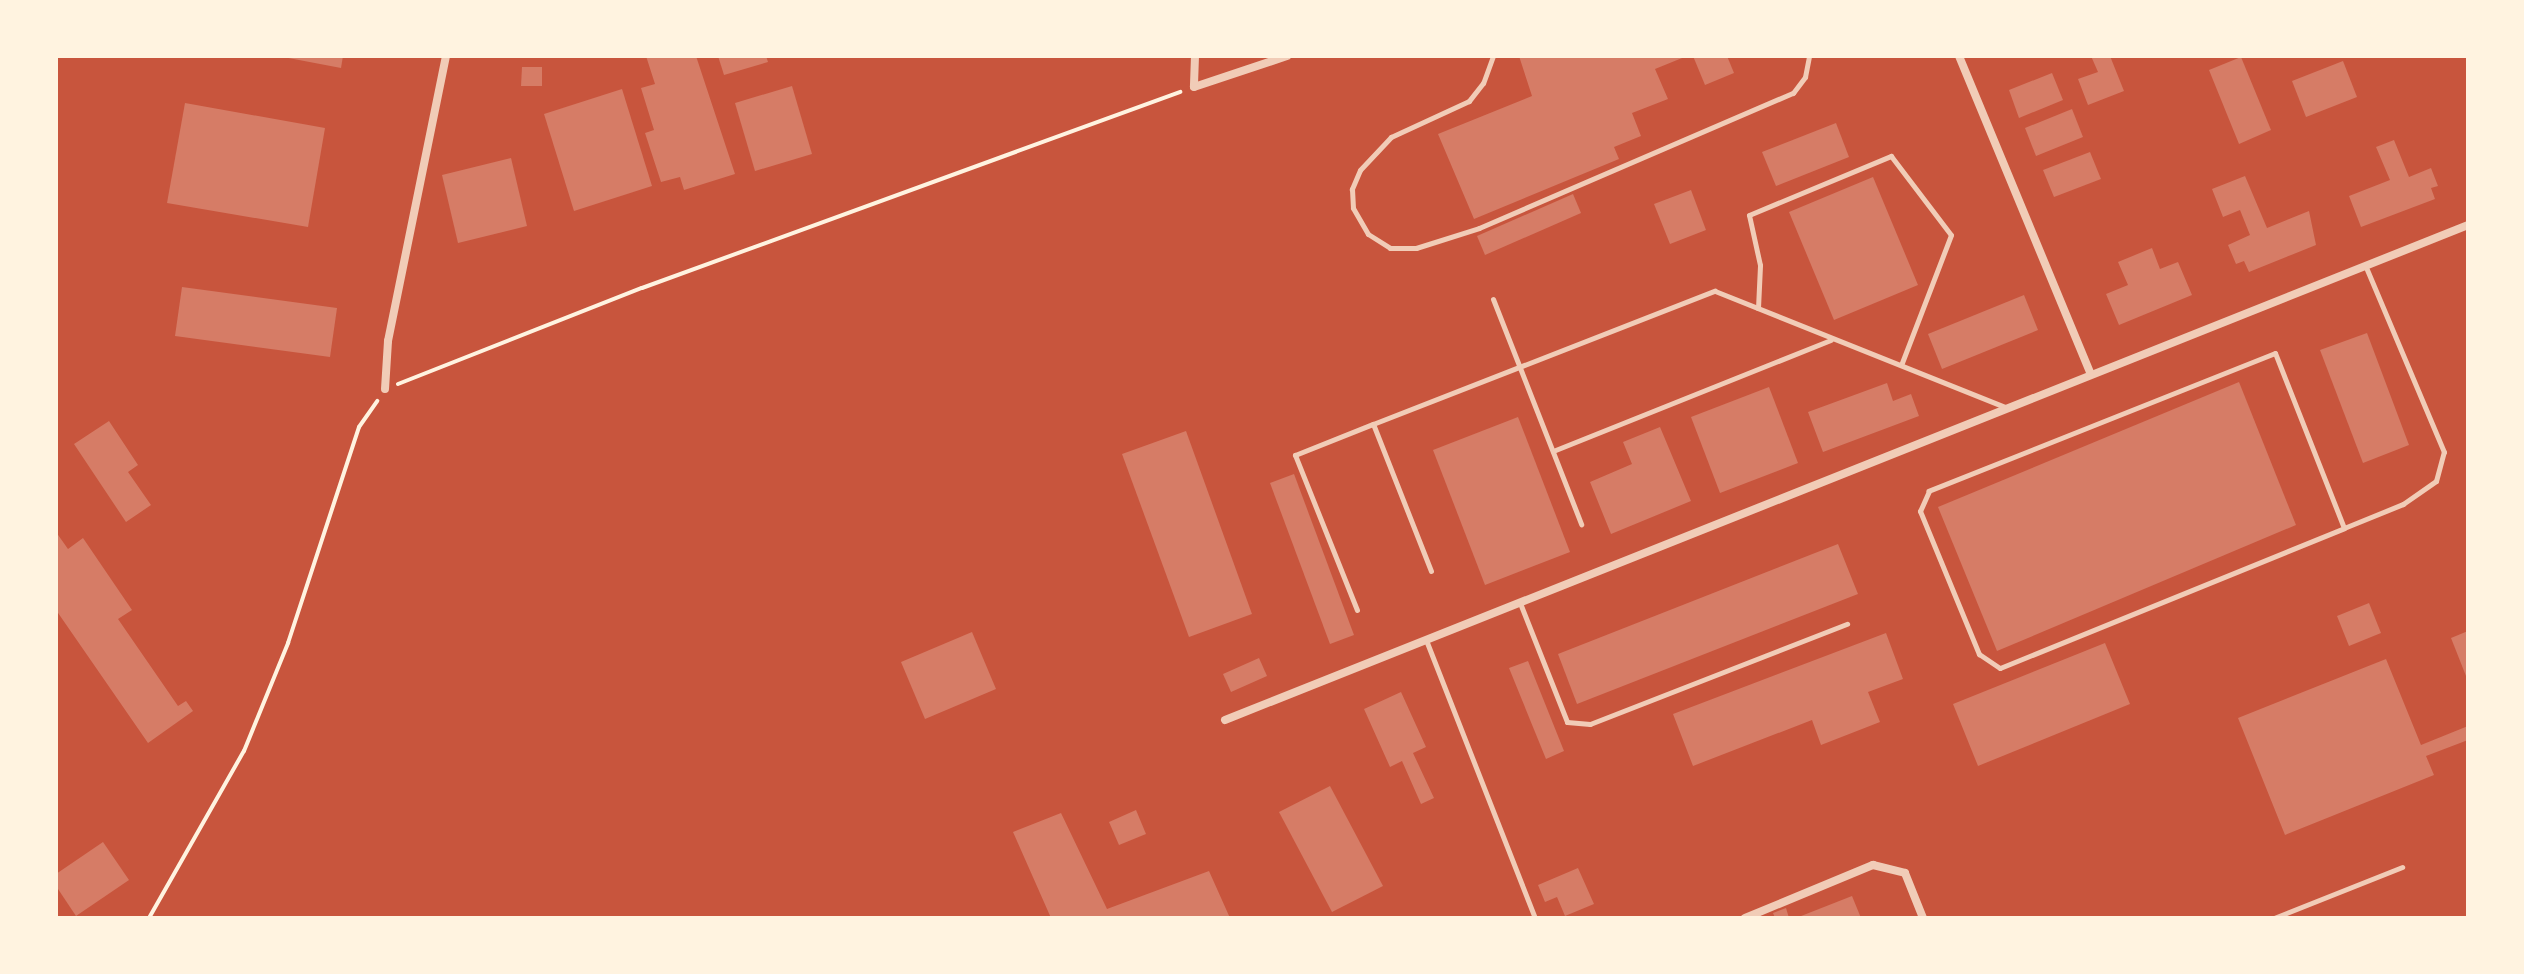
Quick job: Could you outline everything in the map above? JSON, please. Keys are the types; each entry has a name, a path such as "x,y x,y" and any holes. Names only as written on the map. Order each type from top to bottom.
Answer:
{"street":[{"path":"385,389 388,341 446,56"},
{"path":"1195,56 1194,87 1287,56"},
{"path":"1959,56 2091,374"},
{"path":"1225,720 2468,225"},
{"path":"1745,918 1873,865 1905,873 1923,918"}],"lane":[{"path":"1493,56 1483,83 1469,101 1391,137 1360,170 1352,189 1353,208 1368,234 1390,248 1416,248 1479,228 1793,93 1805,77 1809,56"},
{"path":"1758,308 1760,265 1749,215 1891,156 1951,235 1901,365"},
{"path":"2344,528 2275,353 1929,491 1920,511 1979,654 2000,668 2403,504 2436,481 2444,452 2365,266"},
{"path":"1357,610 1295,455 1519,364 1715,291 2005,407"},
{"path":"1493,299 1581,524"},
{"path":"1553,451 1832,339"},
{"path":"1373,424 1431,571"},
{"path":"1520,602 1567,722 1590,724 1847,624"},
{"path":"1426,639 1535,918"},
{"path":"2274,918 2402,867"}],"path":[{"path":"149,918 244,751 288,643 359,427 385,389 642,288 1194,87"}],"building":[{"path":"278,56 343,56 341,68"},
{"path":"646,56 696,56 735,174 684,190 680,177 661,182 645,133 654,130 641,88 655,84"},
{"path":"718,56 766,56 768,62 724,75"},
{"path":"1519,56 1687,56 1655,69 1668,99 1632,113 1641,136 1614,147 1619,159 1474,219 1438,134 1532,96"},
{"path":"1693,56 1727,56 1734,73 1705,85"},
{"path":"2091,56 2110,56 2124,91 2088,105 2078,79 2098,72"},
{"path":"2241,57 2271,130 2239,144 2209,70"},
{"path":"2343,61 2357,97 2306,117 2292,81"},
{"path":"522,67 542,67 542,86 521,86"},
{"path":"2052,73 2063,100 2019,118 2009,90"},
{"path":"792,86 812,154 755,171 735,103"},
{"path":"622,89 652,186 574,211 544,114"},
{"path":"185,103 325,128 308,227 167,203"},
{"path":"2072,109 2083,137 2036,156 2025,128"},
{"path":"1836,123 1849,157 1776,186 1762,152"},
{"path":"2394,140 2409,177 2431,168 2438,186 2431,188 2435,199 2361,227 2349,196 2390,180 2376,147"},
{"path":"2090,152 2101,179 2054,197 2043,170"},
{"path":"511,158 527,226 458,243 442,175"},
{"path":"2245,176 2267,228 2309,211 2316,245 2249,272 2244,261 2236,264 2228,245 2250,235 2240,210 2223,217 2212,189"},
{"path":"1873,177 1918,285 1834,320 1789,212"},
{"path":"1691,190 1706,230 1670,244 1654,204"},
{"path":"1573,194 1581,213 1485,255 1477,236"},
{"path":"2152,248 2160,269 2178,262 2192,295 2119,325 2106,294 2128,285 2118,262"},
{"path":"182,287 337,308 330,357 175,336"},
{"path":"2024,295 2038,330 1942,369 1928,334"},
{"path":"2367,333 2409,445 2363,463 2320,350"},
{"path":"2239,382 2296,525 1997,651 1938,507"},
{"path":"1887,383 1893,401 1911,394 1919,416 1823,452 1808,412"},
{"path":"1769,387 1798,463 1720,493 1691,417"},
{"path":"1518,417 1570,552 1485,585 1433,450"},
{"path":"109,421 138,465 128,472 151,505 126,522 74,444"},
{"path":"1660,427 1691,501 1611,534 1590,482 1632,464 1623,442"},
{"path":"1186,431 1252,614 1189,637 1122,454"},
{"path":"1294,474 1354,635 1330,644 1270,483"},
{"path":"56,532 68,549 83,538 132,610 118,619 178,706 186,701 193,711 148,743 56,610"},
{"path":"1838,544 1858,594 1577,704 1558,654"},
{"path":"2369,603 2381,633 2349,646 2337,616"},
{"path":"2468,631 2468,681 2451,638"},
{"path":"972,632 996,689 925,719 901,662"},
{"path":"1886,633 1903,679 1868,692 1880,722 1821,745 1812,720 1693,766 1673,714"},
{"path":"2105,643 2130,704 1978,766 1953,704"},
{"path":"1259,658 1267,676 1231,692 1223,674"},
{"path":"2386,659 2421,745 2468,726 2468,740 2426,756 2434,775 2285,835 2238,718"},
{"path":"1528,661 1564,751 1546,759 1509,668"},
{"path":"1401,692 1426,747 1413,753 1434,798 1421,804 1402,761 1390,767 1364,709"},
{"path":"1330,786 1383,886 1332,912 1279,812"},
{"path":"1136,810 1146,834 1119,845 1109,822"},
{"path":"1061,813 1107,909 1209,871 1230,918 1051,918 1013,832"},
{"path":"103,842 129,880 76,916 56,886 56,874"},
{"path":"1578,868 1594,904 1565,916 1557,897 1545,902 1538,885"},
{"path":"1852,896 1861,918 1796,918"},
{"path":"1786,908 1789,918 1775,918 1773,913"}]}
